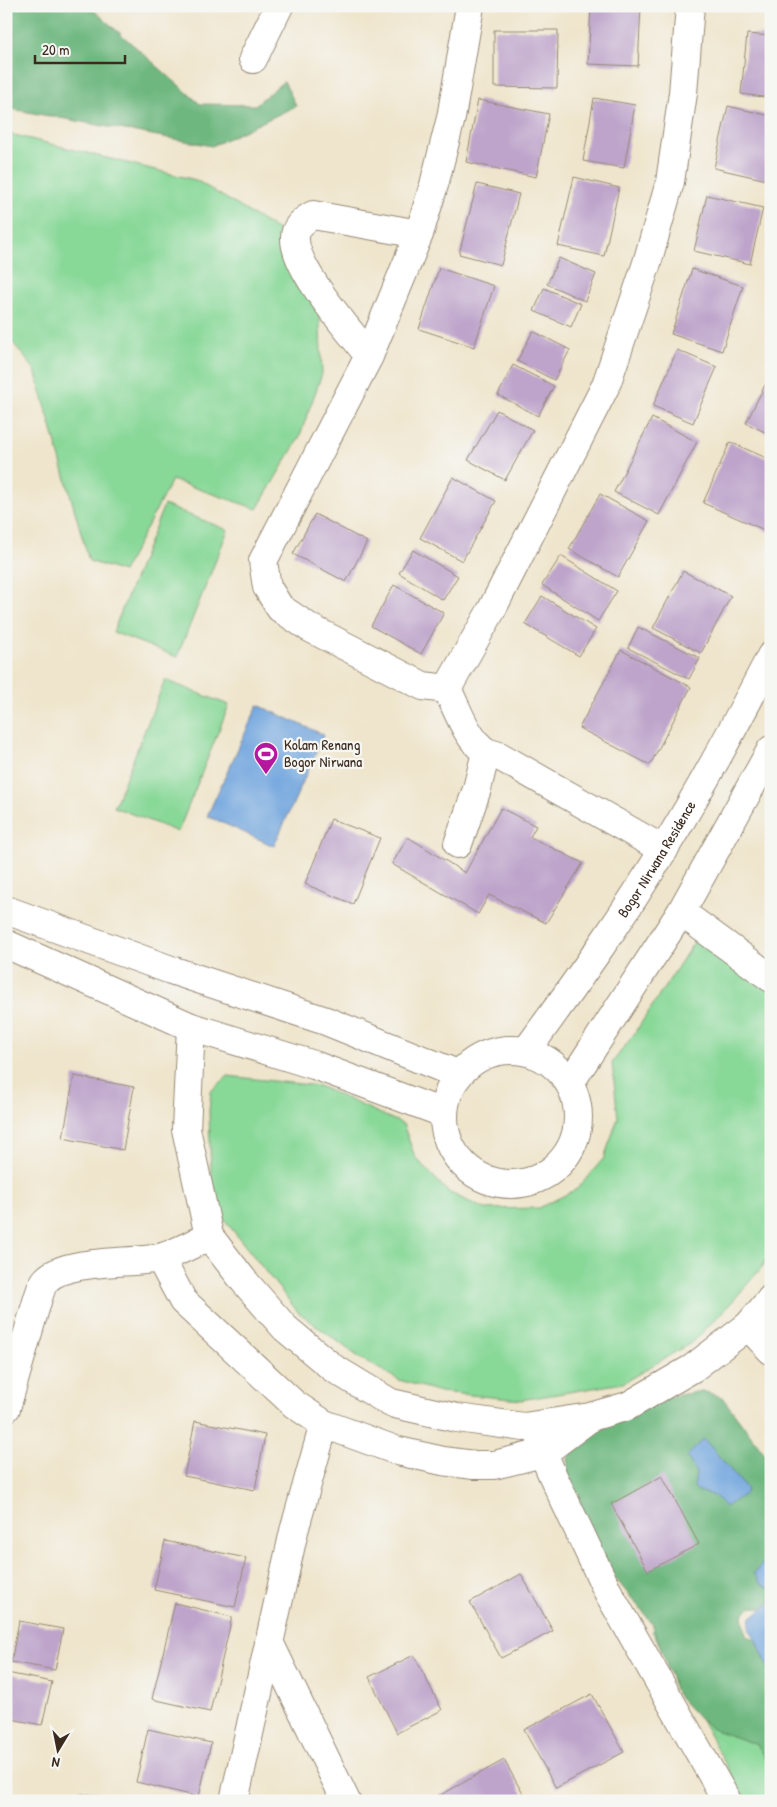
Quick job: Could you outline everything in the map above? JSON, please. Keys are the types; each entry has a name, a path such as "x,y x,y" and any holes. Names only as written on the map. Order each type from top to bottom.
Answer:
{"street":[{"path":"253,59 279,6"},
{"path":"447,689 423,686 310,628 280,608 267,587 263,561 369,356 419,234 451,118 470,6"},
{"path":"447,689 491,612 606,385 647,263 670,182 683,93 690,6"},
{"path":"369,356 306,272 295,245 295,235 302,221 313,215 419,234"},
{"name":"Bogor Nirwana Residence","path":"527,1050 577,981 664,850 742,713 771,656"},
{"path":"447,689 477,746 486,752 500,756 664,850"},
{"path":"570,1083 681,912 771,750"},
{"path":"458,844 477,789 486,752"},
{"path":"6,910 171,970 326,1021 457,1074"},
{"path":"681,912 771,978"},
{"path":"6,944 191,1027 314,1065 442,1113"},
{"path":"191,1027 186,1129 209,1236 244,1281 285,1328 333,1368 392,1403 457,1418 524,1427 590,1417 628,1406 693,1368 748,1326 771,1299"},
{"path":"507,1049 527,1050 545,1058 559,1069 570,1083 579,1107 578,1132 568,1155 550,1172 527,1183 502,1184 478,1176 458,1160 446,1138 442,1113 447,1093 457,1074 471,1061 488,1053 507,1049"},
{"path":"6,1408 44,1281 65,1270 91,1265 160,1258 209,1236"},
{"path":"160,1258 183,1301 294,1404 324,1424 398,1451 443,1461 474,1465 494,1465 543,1453 590,1417"},
{"path":"748,1326 771,1350"},
{"path":"234,1801 294,1531 324,1424"},
{"path":"539,1425 543,1453 564,1502 608,1592 727,1801"},
{"path":"269,1642 346,1801"}],"green space":[{"path":"6,6 89,6 200,104 255,105 284,81 296,106 212,146 6,108"},
{"path":"6,133 196,180 281,232 319,305 322,374 299,438 257,509 172,480 123,572 89,561 35,370 6,334"},
{"path":"164,505 228,530 177,657 113,632"},
{"path":"165,680 229,705 178,832 114,807"},
{"path":"696,939 771,989 771,1253 763,1266 732,1302 694,1341 623,1383 521,1400 440,1392 399,1380 360,1358 298,1312 223,1218 211,1177 209,1111 211,1091 228,1076 319,1086 403,1124 415,1157 448,1192 485,1209 539,1208 577,1189 604,1158 618,1118 612,1063 634,1034"},
{"path":"702,1391 722,1397 771,1462 771,1608 750,1607 743,1615 746,1636 756,1639 771,1656 771,1769 757,1745 712,1729 677,1695 652,1623 611,1573 568,1489 568,1459 577,1439 661,1398"},
{"path":"701,1617 771,1694 771,1801 746,1801 652,1631"},
{"path":"81,1789 127,1801 80,1801"}],"water":[{"name":"Kolam Renang Bogor Nirwana","path":"258,705 324,735 274,846 207,816"},
{"path":"704,1439 747,1489 746,1493 725,1507 715,1496 698,1491 694,1487 696,1473 687,1456"},
{"path":"771,1554 771,1589 761,1584 754,1573"},
{"path":"771,1599 771,1673 756,1639 749,1629 751,1617 770,1603"}],"building":[{"path":"591,6 641,6 638,66 588,64"},
{"path":"756,6 771,6 771,9 755,8"},
{"path":"494,30 558,30 557,88 494,87"},
{"path":"747,34 771,36 771,98 741,94"},
{"path":"594,98 635,105 624,168 583,161"},
{"path":"478,100 549,114 536,177 466,162"},
{"path":"728,106 771,116 771,181 714,168"},
{"path":"574,177 619,188 604,256 558,246"},
{"path":"477,184 519,194 501,265 459,254"},
{"path":"707,195 763,208 750,264 694,251"},
{"path":"559,258 596,274 585,301 547,284"},
{"path":"439,268 494,286 474,347 419,329"},
{"path":"692,269 743,286 722,351 671,334"},
{"path":"544,288 581,304 571,327 534,311"},
{"path":"533,331 570,350 554,380 517,361"},
{"path":"677,350 717,367 693,423 653,406"},
{"path":"513,365 554,386 538,416 498,395"},
{"path":"767,381 771,382 771,435 746,423"},
{"path":"497,410 533,430 505,480 468,460"},
{"path":"652,418 697,442 659,515 614,492"},
{"path":"730,442 771,460 771,533 703,503"},
{"path":"453,477 496,501 462,561 420,538"},
{"path":"600,494 649,521 618,577 569,549"},
{"path":"315,514 367,542 346,582 293,554"},
{"path":"413,550 458,576 443,600 399,573"},
{"path":"561,556 617,591 598,621 542,585"},
{"path":"683,571 731,596 701,653 653,628"},
{"path":"394,585 444,613 421,654 371,626"},
{"path":"542,596 596,629 579,656 525,624"},
{"path":"638,627 700,658 689,679 628,648"},
{"path":"621,650 691,687 650,765 579,728"},
{"path":"501,808 536,826 530,837 583,863 546,923 489,895 478,914 392,864 408,837 465,873"},
{"path":"331,819 380,838 353,904 305,884"},
{"path":"74,1076 134,1087 123,1150 63,1138"},
{"path":"195,1421 265,1435 255,1490 184,1476"},
{"path":"662,1476 699,1544 648,1571 611,1504"},
{"path":"165,1541 246,1558 235,1607 154,1590"},
{"path":"521,1574 553,1631 501,1658 470,1602"},
{"path":"175,1603 232,1617 210,1712 152,1699"},
{"path":"19,1621 63,1629 55,1670 11,1662"},
{"path":"414,1655 442,1710 397,1733 369,1677"},
{"path":"7,1673 52,1682 42,1725 6,1718"},
{"path":"592,1694 624,1752 556,1788 524,1730"},
{"path":"148,1729 211,1743 199,1797 136,1782"},
{"path":"504,1760 527,1801 430,1801"}],"place":[{"name":"Kolam Renang Bogor Nirwana","path":"266,775"}]}
